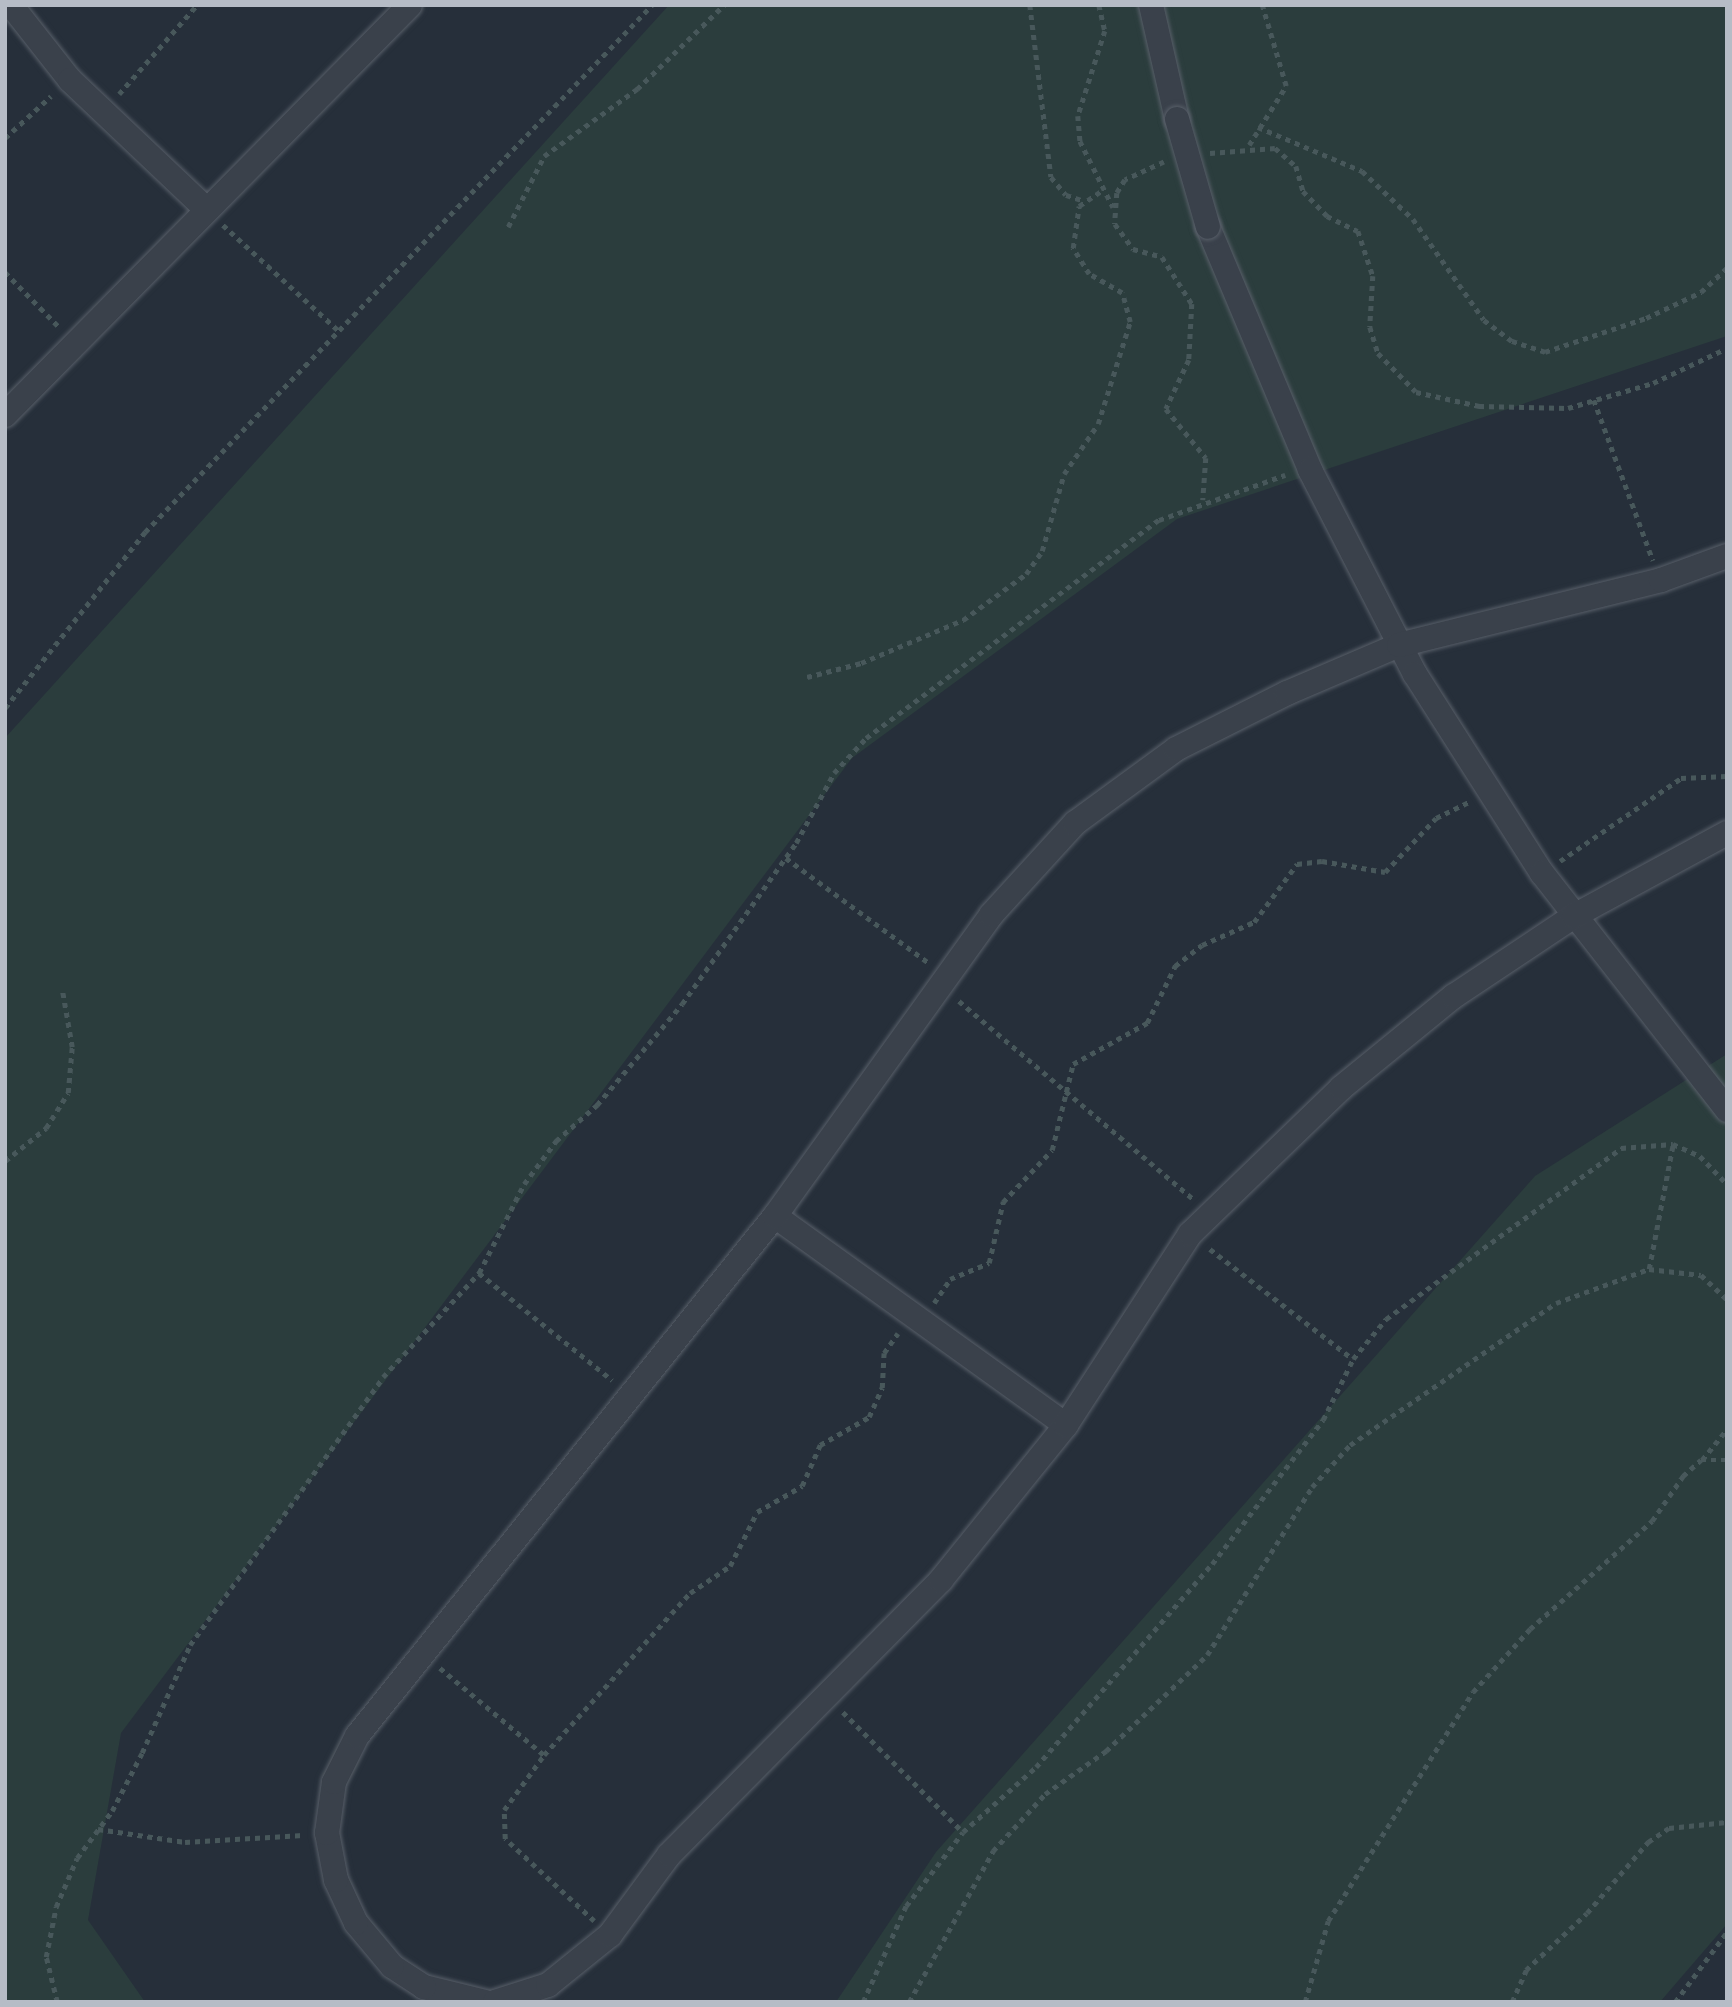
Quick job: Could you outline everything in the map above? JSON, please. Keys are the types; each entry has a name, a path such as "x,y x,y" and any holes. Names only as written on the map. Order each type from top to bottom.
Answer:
{"street":[{"path":"10,5 70,80 205,208"},
{"path":"5,415 73,341 410,5"},
{"path":"1151,5 1177,119 1208,227 1310,470 1399,645 1487,793 1542,873 1727,1110"},
{"path":"485,2002 424,1987 392,1966 356,1923 335,1880 327,1833 334,1782 357,1736 775,1216 941,979 1075,823 1176,749 1399,645 1661,580 1727,556"},
{"path":"495,2002 548,1985 610,1935 669,1855 942,1580 1066,1426 1190,1234 1210,1213 1362,1071 1454,996 1574,916 1727,834"},
{"path":"775,1216 1066,1426"}],"path":[{"path":"105,111 197,5"},
{"path":"5,708 145,532 652,5"},
{"path":"508,227 544,156 637,89 724,5"},
{"path":"1030,5 1051,177 1066,195 1085,201"},
{"path":"1099,5 1105,31 1078,116 1080,141 1114,208 1122,237 1133,249 1162,257 1192,304 1189,360 1167,410 1206,458 1203,501"},
{"path":"1248,146 1286,86 1262,5"},
{"path":"5,138 70,80"},
{"path":"1258,127 1362,171 1413,219 1484,320 1512,341 1545,352 1646,318 1701,292 1727,268"},
{"path":"1200,155 1248,146 1287,155 1303,191 1327,216 1358,231 1373,276 1370,327 1394,376 1416,392 1479,406 1568,408 1653,383 1727,348"},
{"path":"1114,208 1117,193 1137,170 1176,160"},
{"path":"807,677 861,663 963,620 1020,579 1042,551 1064,474 1098,424 1130,322 1122,293 1076,258 1074,237 1085,201 1104,190"},
{"path":"205,208 339,331"},
{"path":"5,272 73,341"},
{"path":"1594,400 1661,580"},
{"path":"57,2002 46,1957 56,1907 77,1858 98,1829 142,1753 190,1645 229,1587 383,1377 479,1273 524,1184 556,1140 635,1062 786,858 821,792 866,738 1159,520 1203,501 1310,470"},
{"path":"1542,873 1660,789 1681,778 1727,776"},
{"path":"610,1935 502,1832 504,1810 544,1755 690,1593 730,1566 757,1513 802,1486 820,1446 869,1418 882,1388 884,1353 950,1279 989,1263 1003,1202 1052,1150 1068,1093 1068,1074 1080,1057 1120,1042 1147,1023 1175,966 1202,945 1254,922 1287,871 1309,861 1385,872 1401,862 1436,818 1487,793"},
{"path":"786,858 941,979 1068,1093 1210,1213"},
{"path":"5,1161 46,1128 68,1093 72,1047 62,989"},
{"path":"863,2002 906,1906 963,1832 1036,1767 1212,1564 1323,1420 1353,1359 1386,1319 1596,1161 1621,1147 1673,1144 1700,1156 1727,1184"},
{"path":"1649,1269 1673,1144"},
{"path":"1190,1234 1353,1359"},
{"path":"909,2002 993,1851 1045,1794 1107,1751 1207,1655 1312,1487 1350,1445 1556,1303 1649,1269 1701,1275 1727,1299"},
{"path":"479,1273 632,1396"},
{"path":"1305,2002 1328,1921 1473,1692 1530,1629 1652,1521 1727,1429"},
{"path":"1701,1460 1727,1460"},
{"path":"424,1654 544,1755"},
{"path":"827,1696 963,1832"},
{"path":"1512,2002 1527,1970 1587,1913 1648,1842 1669,1828 1727,1822"},
{"path":"98,1829 185,1842 327,1833"},
{"path":"1675,2002 1727,1932"}],"shaded area":[{"path":"669,5 1727,5 1727,336 1177,519 852,758 121,1733 88,1920 145,2002 5,2002 5,738"},
{"path":"1727,1054 1727,1924 1660,2002 836,2002 936,1852 1535,1176"}]}
